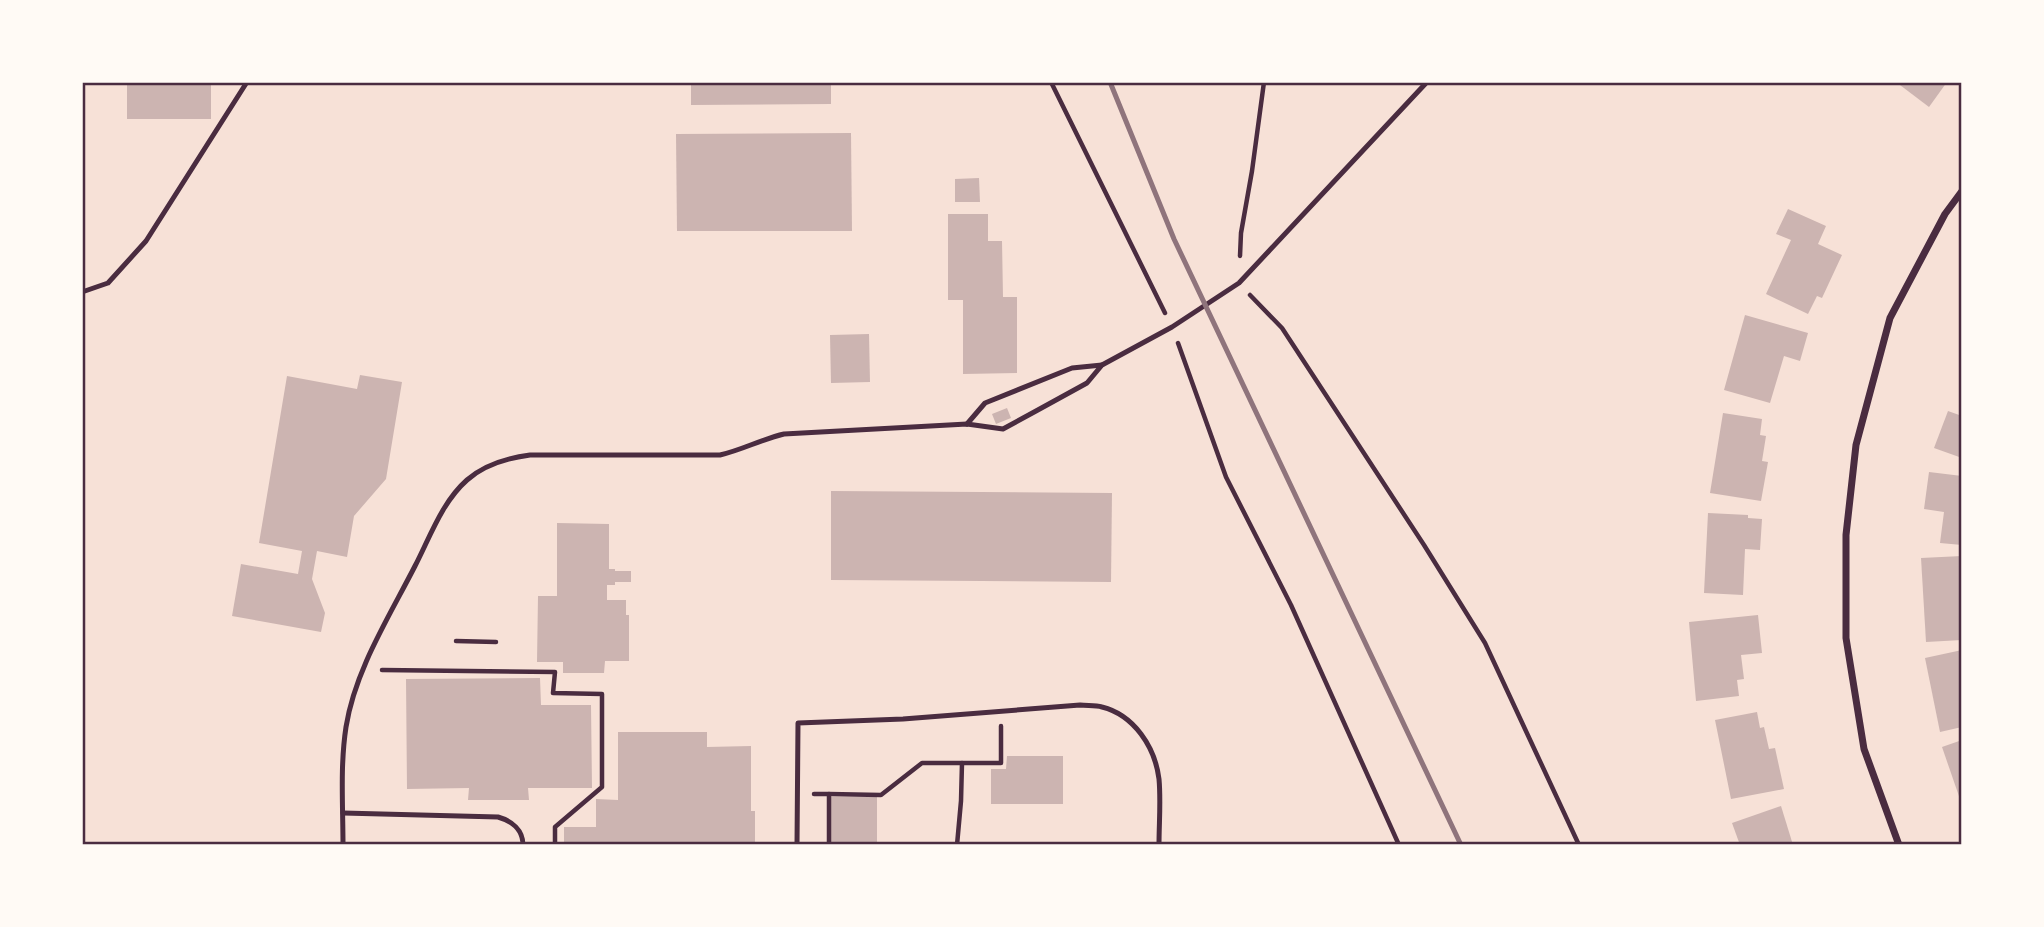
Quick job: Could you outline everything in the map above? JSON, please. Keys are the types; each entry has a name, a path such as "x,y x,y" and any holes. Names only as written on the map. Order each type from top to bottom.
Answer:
{"street":[{"path":"1899,845 1864,749 1846,638 1846,535 1856,445 1890,317 1945,214 1962,191"}],"lane":[{"path":"82,292 108,283 146,241 247,82"},
{"path":"343,845 343,750 351,702 364,670 446,505 466,480 479,470 513,457 530,455 720,455 784,433 967,424 1003,429 1087,383 1102,365 1172,327 1239,283 1427,82"},
{"path":"967,424 985,403 1072,368 1102,365"},
{"path":"797,845 798,723 869,721 1080,705 1100,706 1116,712 1131,722 1143,736 1156,764 1159,780 1159,845"},
{"path":"342,813 498,817 506,819 520,831 523,845"}],"path":[{"path":"1051,82 1172,327 1226,477 1291,605 1399,845"},
{"path":"1264,82 1241,233 1239,283 1282,328 1485,643 1579,845"},
{"path":"456,641 496,642"},
{"path":"364,670 555,672 553,693 602,694 602,787 555,827 555,845"},
{"path":"797,794 881,795 922,763 1001,763 1001,712"},
{"path":"957,845 962,763"},
{"path":"829,794 829,845"}],"building":[{"path":"127,82 211,82 211,119 127,119"},
{"path":"691,82 831,82 831,104 691,105"},
{"path":"1896,82 1947,82 1929,107"},
{"path":"851,133 852,231 677,231 676,134"},
{"path":"979,178 980,202 955,202 955,179"},
{"path":"1788,209 1826,226 1818,244 1842,255 1822,298 1817,296 1808,314 1766,294 1791,240 1776,234"},
{"path":"948,214 988,214 988,241 1002,241 1003,297 1017,297 1017,373 963,374 963,300 948,300"},
{"path":"1745,315 1808,333 1800,361 1784,356 1770,403 1724,390"},
{"path":"869,334 870,382 831,383 830,335"},
{"path":"360,375 402,382 386,479 354,516 347,557 317,551 312,579 325,613 321,632 232,616 241,564 298,574 302,551 259,543 287,376 357,389"},
{"path":"1007,408 1011,418 996,424 992,414"},
{"path":"1948,411 1962,416 1962,458 1934,448"},
{"path":"1723,413 1762,419 1760,435 1766,436 1762,461 1768,462 1761,501 1710,493"},
{"path":"1929,472 1962,476 1962,545 1940,543 1944,512 1924,509"},
{"path":"831,491 1112,493 1111,582 831,580"},
{"path":"1708,513 1748,515 1748,518 1762,519 1760,550 1745,549 1743,595 1704,593"},
{"path":"557,523 609,524 609,569 631,571 631,582 607,585 607,600 626,600 626,615 629,615 629,661 605,661 604,673 563,673 563,662 537,662 538,596 557,596"},
{"path":"1962,556 1962,640 1926,642 1921,558"},
{"path":"1758,615 1762,653 1741,655 1744,679 1737,680 1739,696 1696,701 1689,622"},
{"path":"1962,650 1962,727 1940,732 1925,658"},
{"path":"540,678 541,705 591,705 592,788 528,788 529,800 468,800 469,788 407,789 406,679"},
{"path":"1757,712 1769,749 1775,748 1784,789 1731,799 1715,720"},
{"path":"618,732 707,732 707,747 751,746 751,811 755,811 755,845 564,845 564,827 596,827 596,799 618,800"},
{"path":"1962,740 1962,802 1961,802 1942,747"},
{"path":"1007,756 1063,756 1063,804 991,804 991,769 1006,769"},
{"path":"831,797 877,797 877,845 831,845"},
{"path":"1781,806 1793,845 1740,845 1732,823"}],"railway":[{"path":"1110,82 1174,239 1461,845"}]}
